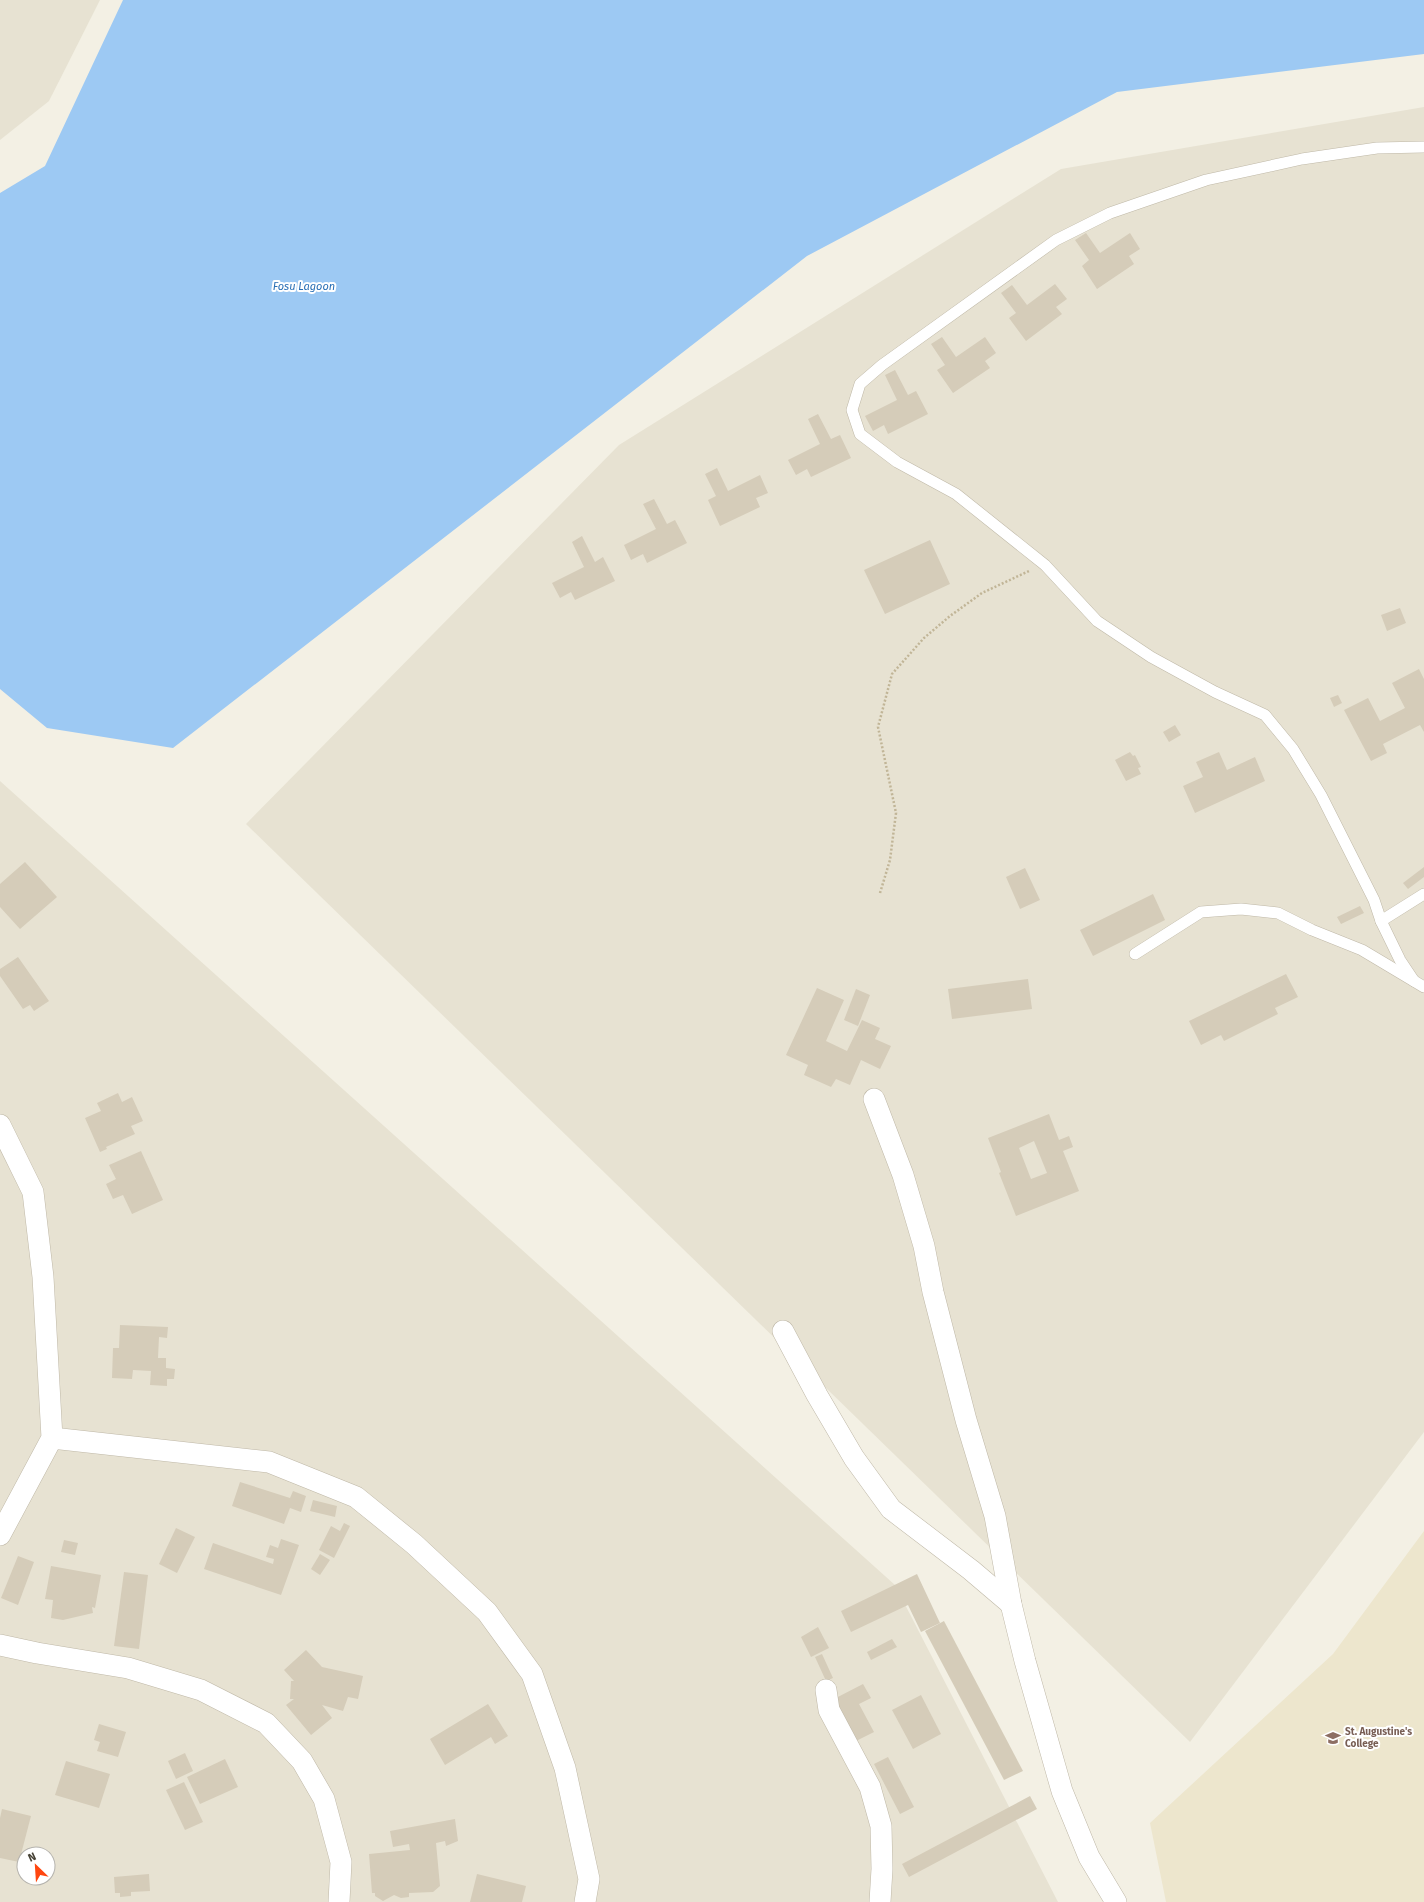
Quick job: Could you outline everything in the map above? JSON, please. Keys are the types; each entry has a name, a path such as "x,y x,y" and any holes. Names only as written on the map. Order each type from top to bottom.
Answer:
{"street":[{"path":"874,1099 903,1175 924,1246 935,1299 966,1420 995,1516 1011,1604 1044,1730 1062,1791 1089,1857 1116,1902"},
{"path":"0,1125 33,1192 43,1277 52,1438 0,1535"},
{"path":"783,1331 817,1395 854,1458 891,1509 971,1570 1011,1604"},
{"path":"52,1438 268,1462 356,1497 414,1544 487,1612 532,1674 565,1768 589,1879 585,1902"},
{"path":"0,1645 37,1653 128,1668 201,1690 266,1723 302,1761 324,1799 341,1862 340,1902"},
{"path":"826,1690 829,1710 870,1788 881,1826 882,1869 880,1902"}],"lane":[{"path":"1414,981 1400,960 1381,921 1374,900 1321,795 1294,749 1265,715 1215,692 1151,657 1097,621 1045,565 956,494 897,462 860,434 852,410 860,384 882,365 1056,240 1110,213 1206,180 1302,159 1377,148 1424,147"},
{"path":"1381,921 1424,894"},
{"path":"1135,954 1200,912 1241,909 1278,913 1312,930 1362,950 1424,987"}],"path":[{"path":"880,893 890,860 896,813 878,727 892,674 924,638 950,616 982,593 1010,578 1045,565"}],"shaded area":[{"path":"0,0 100,0 49,101 0,140"},
{"path":"1424,107 1424,1432 1190,1742 246,824 619,445 1061,169"},
{"path":"0,781 895,1585 1058,1902 0,1902"},
{"name":"St. Augustine's College","path":"1424,1531 1424,1902 1166,1902 1150,1823 1333,1654"}],"water":[{"name":"Fosu Lagoon","path":"123,0 1424,0 1424,54 1117,92 807,256 173,748 47,728 0,689 0,193 45,166"}],"building":[{"path":"1086,233 1100,253 1130,233 1140,249 1129,256 1134,264 1097,289 1082,266 1089,260 1075,240"},
{"path":"1055,284 1067,299 1056,307 1062,314 1026,341 1009,318 1016,313 1001,293 1012,285 1027,305"},
{"path":"942,337 956,357 985,337 996,353 985,361 990,368 953,393 937,370 945,365 931,344"},
{"path":"895,370 908,395 916,391 928,414 888,434 884,425 873,431 865,416 897,400 885,375"},
{"path":"818,414 831,439 840,435 851,458 811,477 807,469 796,475 788,460 820,444 808,419"},
{"path":"717,468 728,491 760,475 768,493 756,498 760,507 720,526 708,500 716,496 705,474"},
{"path":"654,499 667,524 675,520 687,543 647,563 643,554 631,560 624,545 656,529 643,504"},
{"path":"582,536 595,562 603,557 615,581 575,600 571,592 560,598 552,583 584,567 572,542"},
{"path":"930,540 950,584 885,614 864,570"},
{"path":"1400,608 1406,623 1387,631 1381,615"},
{"path":"1419,669 1424,679 1424,732 1420,725 1383,744 1387,753 1371,761 1344,710 1368,698 1380,721 1405,708 1392,683"},
{"path":"1338,695 1342,703 1334,707 1330,698"},
{"path":"1175,725 1181,735 1169,742 1163,732"},
{"path":"1130,752 1133,756 1135,755 1141,767 1138,768 1141,774 1126,781 1115,760"},
{"path":"1219,752 1227,770 1255,757 1265,781 1195,813 1183,786 1203,777 1196,762"},
{"path":"25,862 57,897 20,929 0,907 0,884"},
{"path":"1424,867 1424,877 1408,889 1403,883"},
{"path":"1025,868 1040,900 1020,909 1006,877"},
{"path":"1153,894 1165,920 1093,956 1080,930"},
{"path":"1360,906 1364,913 1341,924 1337,917"},
{"path":"18,957 49,1001 34,1011 30,1005 23,1009 0,976 0,969"},
{"path":"1286,974 1298,997 1275,1008 1278,1014 1224,1041 1221,1035 1201,1045 1189,1021"},
{"path":"1028,979 1032,1009 952,1019 948,989"},
{"path":"817,988 844,1000 826,1041 847,1051 862,1020 880,1028 875,1039 891,1046 880,1069 861,1060 850,1085 836,1079 831,1087 804,1075 808,1065 786,1055"},
{"path":"856,989 870,995 858,1026 844,1020"},
{"path":"118,1093 122,1102 132,1097 143,1121 131,1126 135,1134 106,1147 107,1149 100,1152 85,1118 101,1111 97,1103"},
{"path":"1049,1114 1059,1140 1069,1136 1073,1147 1063,1151 1079,1191 1016,1216 999,1173 1001,1172 988,1138","holes":["1034,1141 1047,1173 1031,1179 1019,1148"]},
{"path":"141,1151 163,1200 132,1214 123,1195 113,1199 106,1184 116,1179 109,1165"},
{"path":"120,1325 168,1327 167,1338 159,1337 158,1358 166,1358 166,1368 175,1369 174,1379 167,1379 167,1386 150,1385 151,1371 133,1370 132,1379 112,1378 113,1348 119,1348"},
{"path":"240,1482 290,1498 293,1491 306,1496 301,1512 290,1508 284,1524 232,1506"},
{"path":"313,1500 337,1506 335,1517 310,1511"},
{"path":"344,1523 350,1526 334,1558 319,1550 331,1526 340,1531"},
{"path":"176,1528 195,1537 177,1573 159,1564"},
{"path":"281,1539 299,1545 281,1595 204,1569 213,1543 273,1564 274,1559 266,1557 270,1545 278,1548"},
{"path":"64,1540 78,1543 75,1555 61,1552"},
{"path":"320,1554 330,1560 320,1575 311,1569"},
{"path":"18,1556 34,1562 18,1605 1,1598"},
{"path":"51,1566 101,1575 95,1608 92,1607 93,1613 63,1620 51,1618 53,1600 45,1599"},
{"path":"124,1572 148,1575 139,1649 114,1646"},
{"path":"917,1574 940,1623 921,1632 908,1605 851,1632 841,1611"},
{"path":"944,1621 1023,1771 1004,1780 925,1631"},
{"path":"818,1627 829,1648 811,1657 801,1637"},
{"path":"892,1639 897,1647 871,1660 867,1652"},
{"path":"306,1650 322,1667 363,1676 358,1699 348,1697 343,1711 322,1705 332,1718 311,1735 286,1705 294,1699 290,1699 291,1681 294,1681 284,1670"},
{"path":"822,1654 833,1678 826,1681 815,1657"},
{"path":"863,1684 871,1698 859,1704 874,1732 856,1741 834,1699"},
{"path":"921,1695 941,1734 913,1749 892,1710"},
{"path":"488,1704 508,1736 495,1744 491,1737 445,1765 430,1739"},
{"path":"99,1724 126,1732 118,1757 97,1751 100,1742 94,1740"},
{"path":"185,1753 193,1771 176,1779 168,1761"},
{"path":"888,1757 914,1807 900,1814 874,1764"},
{"path":"225,1759 238,1787 200,1804 187,1777"},
{"path":"66,1761 110,1774 99,1808 55,1795"},
{"path":"184,1782 203,1822 185,1830 166,1790"},
{"path":"1030,1796 1037,1809 909,1877 902,1864"},
{"path":"2,1809 31,1816 23,1846 16,1846 16,1861 0,1858 0,1818"},
{"path":"455,1819 458,1841 446,1846 445,1841 436,1843 440,1886 433,1892 409,1893 409,1897 401,1898 394,1895 383,1901 375,1896 375,1893 372,1893 369,1854 410,1850 409,1844 393,1847 390,1831"},
{"path":"149,1874 150,1891 131,1892 131,1896 120,1897 120,1893 115,1893 114,1877"},
{"path":"477,1874 526,1886 522,1902 470,1902"}],"place":[{"name":"St. Augustine's College","path":"1333,1738"}]}
